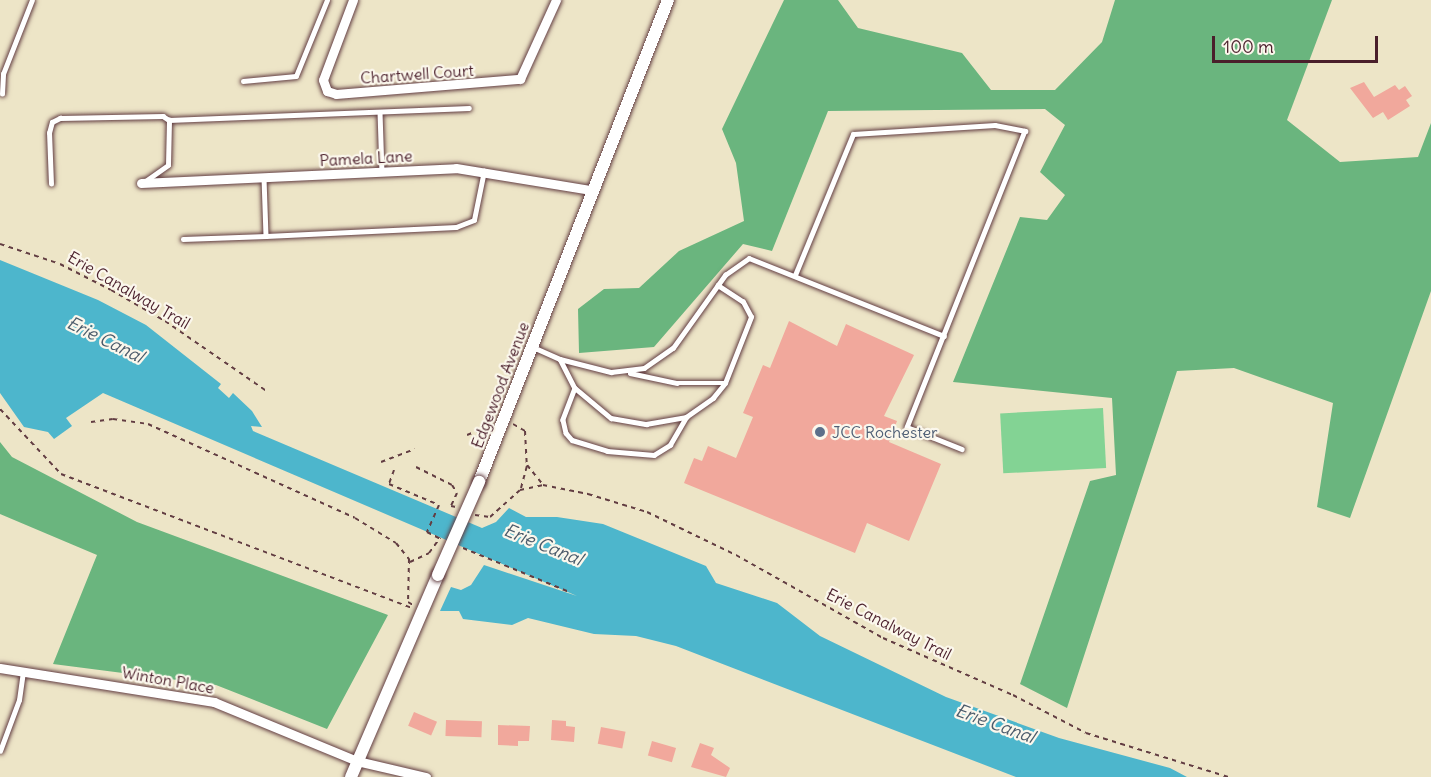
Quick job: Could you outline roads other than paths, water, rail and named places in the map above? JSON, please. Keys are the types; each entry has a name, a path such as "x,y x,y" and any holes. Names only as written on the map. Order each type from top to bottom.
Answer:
{"street":[{"name":"Chartwell Court","path":"353,0 323,80 327,91 336,94 520,78 556,0"},
{"name":"Edgewood Avenue","path":"351,777 479,482 533,347 591,190 668,0"},
{"name":"Pamela Lane","path":"141,183 456,168 591,190"},
{"name":"Winton Place","path":"0,668 214,702 357,762 426,777"}],"lane":[{"path":"2,94 3,74 32,0"},
{"path":"243,81 296,76 327,0"},
{"path":"51,184 49,133 52,122 60,118 163,116 169,120 469,108"},
{"path":"380,112 382,172"},
{"path":"141,183 168,165 169,120"},
{"path":"795,275 854,134 996,125 1020,129 1026,137 907,427 962,449"},
{"path":"183,239 456,227 474,220 484,171"},
{"path":"264,178 266,236"},
{"path":"628,372 659,360 673,348 718,286 735,266 749,258 944,336"},
{"path":"575,388 563,420 566,433 573,440 607,451 633,455 661,452 670,445 686,417 713,398 725,383 751,317 751,309 718,286"},
{"path":"533,347 560,359 667,381 725,383"},
{"path":"560,359 575,388 619,422 646,424 686,417"},
{"path":"0,751 19,700 23,673"}],"water":[{"name":"Erie Canal","path":"0,260 98,300 146,325 221,384 218,388 229,398 233,393 252,411 262,427 251,426 253,431 482,528 496,522 509,508 526,517 557,517 603,524 706,566 716,583 777,603 820,636 946,697 1059,738 1170,768 1187,777 1016,777 676,646 636,636 594,634 528,618 512,625 463,619 459,611 440,611 451,587 461,590 471,585 484,565 577,596 103,393 66,418 72,426 54,439 48,432 24,427 0,393"}],"place":[{"name":"JCC Rochester","path":"820,432"}]}
